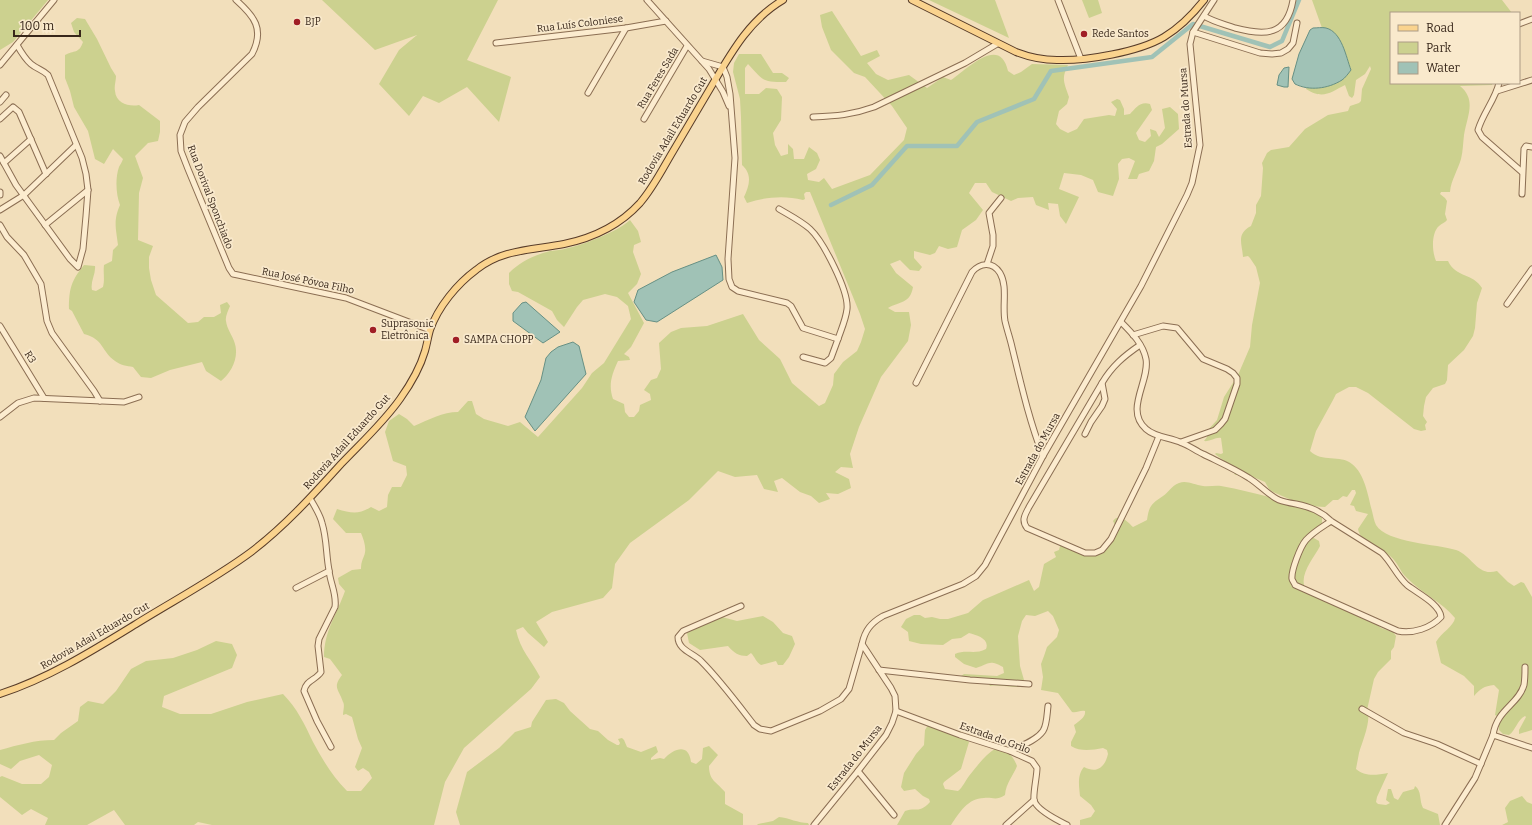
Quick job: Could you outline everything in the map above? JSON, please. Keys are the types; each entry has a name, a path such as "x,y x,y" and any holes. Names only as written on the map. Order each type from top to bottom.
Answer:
{"main road":[{"name":"Rodovia Adail Eduardo Gut","path":"0,694 30,683 62,668 224,570 251,552 279,529 380,423 398,401 419,367 425,353 430,330 451,294 466,279 486,263 501,256 518,251 565,243 586,237 603,231 625,217 650,191 741,38 759,17 784,0"},
{"path":"912,0 997,44 1016,52 1029,57 1058,60 1081,59 1138,49 1153,43 1174,30 1194,12 1204,0"}],"street":[{"path":"0,65 54,0"},
{"name":"Rua Dorival Sponchiado","path":"229,268 188,169 179,142 185,122 198,107 252,54 256,46 257,33 255,22 252,16 236,0"},
{"path":"647,0 709,69 723,92 731,111"},
{"path":"1058,0 1081,59"},
{"name":"Estrada do Mursa","path":"741,606 683,631 680,633 678,641 683,648 699,659 712,673 754,725 760,729 771,731 820,711 841,699 849,689 865,632 869,626 878,619 915,602 946,592 963,584 976,576 985,565 1043,456 1141,286 1192,183 1200,145 1190,44 1193,32 1214,0"},
{"path":"1202,18 1240,29 1266,33 1274,30 1284,23 1292,9 1293,0"},
{"path":"1520,24 1532,18"},
{"name":"Rua Luís Coloniese","path":"496,43 626,28 666,21"},
{"path":"1193,32 1260,53 1272,54 1281,53 1288,49 1293,43 1297,24"},
{"path":"588,93 626,28"},
{"path":"813,117 840,116 860,112 874,107 965,63 997,44"},
{"path":"0,156 16,185 70,259 78,267 83,249 88,190 82,158 48,75 31,64 22,55 17,45"},
{"name":"Rua Feres Sada","path":"644,119 687,46"},
{"path":"0,59 7,57"},
{"path":"702,61 723,67 729,84 735,158 728,259 729,279 732,287 738,291 784,302 791,306 803,328 838,339"},
{"path":"1520,84 1532,80"},
{"path":"1499,84 1497,91 1478,130 1482,137 1522,172"},
{"path":"1497,91 1519,84"},
{"path":"0,102 6,95"},
{"path":"0,119 10,108 13,106 16,108 46,174"},
{"path":"4,163 31,139"},
{"path":"0,210 24,195 76,145"},
{"path":"1522,194 1524,149 1528,146 1532,147"},
{"path":"45,224 88,190"},
{"path":"987,264 993,246 993,235 989,213 1001,198"},
{"path":"778,209 809,229 816,236 824,247 846,298 847,309 831,358 825,363 804,357"},
{"path":"0,225 7,237 24,256 41,284 47,321 52,333 100,401"},
{"path":"916,383 972,272 977,267 987,264 993,266 1000,273 1004,285 1005,320 1031,423 1043,456"},
{"name":"Rua José Póvoa Filho","path":"229,268 233,274 357,301 430,330"},
{"path":"1506,304 1532,269"},
{"path":"1121,322 1133,334 1140,345 1146,360 1146,368 1137,400 1138,418 1144,428 1159,436 1181,442 1242,473 1279,500 1308,506 1324,514 1331,521 1388,558 1400,578 1438,608 1441,612 1441,617 1436,622 1407,633 1398,631 1295,585 1292,580 1293,572 1305,542 1331,521"},
{"name":"R3","path":"0,326 44,398"},
{"path":"1133,334 1163,326 1177,328 1203,359 1227,369 1233,373 1236,378 1237,384 1225,419 1221,424 1214,430 1181,442"},
{"path":"1140,345 1118,361 1109,371 1029,507 1024,518 1024,524 1027,528 1085,553 1095,553 1102,550 1111,539 1146,468 1159,436"},
{"path":"1085,434 1105,399 1102,383"},
{"path":"0,417 18,402 34,398 124,402 139,397"},
{"path":"310,498 323,524 329,571 336,602 319,639 318,646 321,672 307,683 304,691 317,721 331,747"},
{"path":"296,588 329,571"},
{"path":"862,644 895,696 896,711"},
{"path":"1445,825 1475,778 1493,735 1498,718 1518,696 1523,687 1524,667"},
{"path":"879,670 1029,684"},
{"path":"1010,751 1035,738 1043,731 1046,723 1048,706"},
{"path":"1362,709 1404,733 1437,744 1480,764"},
{"name":"Estrada do Mursa","path":"814,825 858,772 886,735 896,711"},
{"name":"Estrada do Grilo","path":"896,711 1010,751 1032,761 1036,765 1037,774 1034,800"},
{"path":"1493,735 1532,748"},
{"path":"858,772 894,815"},
{"path":"1006,825 1034,800 1045,812 1067,825"}],"green space":[{"path":"0,0 48,0 13,42 0,50"},
{"path":"322,0 498,0 467,60 511,77 499,122 467,87 439,103 423,96 409,116 379,84 399,50 417,35 375,50"},
{"path":"929,0 995,0 1009,38"},
{"path":"1082,0 1098,0 1102,13 1089,18"},
{"path":"1312,0 1502,0 1511,12 1390,12 1390,84 1492,84 1460,86 1465,91 1470,103 1462,156 1450,192 1441,192 1440,194 1447,201 1445,214 1447,220 1436,229 1433,238 1436,261 1448,261 1455,270 1474,280 1482,288 1477,303 1475,328 1473,336 1464,350 1448,365 1447,380 1445,384 1433,388 1426,397 1423,416 1427,422 1425,425 1426,430 1421,431 1414,429 1368,393 1356,387 1349,387 1336,394 1316,431 1310,451 1320,457 1342,459 1352,464 1356,468 1363,479 1376,525 1390,536 1456,550 1462,553 1480,569 1490,572 1497,571 1514,586 1521,582 1524,583 1532,597 1532,730 1519,734 1519,730 1526,717 1525,716 1520,720 1509,735 1503,734 1499,730 1499,717 1495,715 1499,690 1494,685 1488,686 1480,690 1474,696 1474,686 1464,676 1441,663 1436,642 1452,624 1455,618 1450,612 1405,576 1390,556 1371,545 1363,538 1358,529 1368,514 1356,511 1354,506 1350,505 1356,493 1355,490 1352,490 1347,497 1343,496 1338,500 1333,500 1325,507 1309,506 1322,518 1322,525 1312,537 1319,541 1320,546 1308,566 1304,577 1305,588 1373,621 1381,628 1393,632 1396,636 1394,647 1391,651 1391,659 1378,672 1374,679 1367,710 1367,725 1356,769 1359,772 1375,775 1388,773 1377,797 1376,802 1378,804 1386,805 1390,803 1386,800 1388,789 1391,789 1394,798 1398,800 1403,792 1414,789 1415,786 1419,790 1423,808 1438,814 1440,825 1080,825 1080,820 1091,817 1095,811 1091,805 1080,796 1080,774 1084,767 1093,770 1103,766 1108,754 1107,750 1103,748 1083,750 1071,746 1071,742 1076,732 1074,725 1083,717 1085,711 1072,712 1058,693 1041,690 1043,677 1041,664 1047,647 1057,637 1059,630 1053,616 1048,611 1035,616 1026,615 1022,621 1018,636 1020,666 1024,680 1023,686 1020,687 990,686 989,681 961,676 964,674 997,676 1004,673 1003,667 995,663 989,663 976,668 964,664 955,657 955,654 963,652 978,652 986,649 986,643 979,636 969,633 961,638 952,639 943,645 921,644 909,641 908,632 901,627 906,619 914,615 920,615 925,618 932,617 948,619 968,613 983,600 1029,580 1034,591 1039,587 1044,564 1056,557 1054,552 1059,550 1060,546 1065,545 1091,551 1102,551 1115,525 1113,521 1115,518 1118,517 1123,519 1133,527 1147,520 1153,503 1174,486 1182,482 1205,486 1221,486 1296,502 1273,492 1269,489 1265,482 1246,474 1235,475 1232,467 1215,454 1223,453 1221,438 1204,441 1207,437 1207,431 1217,420 1224,397 1238,375 1250,347 1252,325 1260,283 1256,267 1248,256 1243,257 1241,239 1243,232 1251,226 1256,213 1256,205 1261,196 1262,163 1267,153 1271,150 1289,147 1305,129 1328,115 1348,111 1350,106 1359,103 1361,101 1362,89 1371,69 1370,66 1365,74 1356,80 1354,95 1352,98 1349,96 1345,85 1327,94 1317,94 1306,89 1322,28"},
{"path":"832,11 861,56 877,50 880,56 867,63 876,74 888,80 909,75 927,88 943,77 951,80 974,63 990,55 998,55 1004,60 1008,71 1014,75 1032,64 1068,65 1064,74 1064,81 1069,97 1067,104 1059,111 1056,124 1060,129 1068,133 1077,129 1084,119 1109,115 1115,116 1117,109 1111,102 1117,99 1120,100 1124,109 1124,115 1130,114 1141,104 1150,104 1152,110 1136,133 1139,140 1145,142 1151,136 1150,129 1156,131 1159,137 1165,128 1162,109 1170,107 1178,114 1179,129 1162,144 1156,147 1154,161 1149,171 1139,174 1137,179 1128,179 1135,161 1129,158 1122,159 1118,164 1119,179 1113,196 1098,192 1093,180 1081,175 1064,173 1059,189 1079,197 1066,224 1060,216 1058,204 1048,203 1049,210 1036,205 1033,197 1018,198 1011,201 992,192 986,183 975,183 969,193 983,210 976,220 962,230 957,247 948,249 939,246 935,253 930,255 914,251 914,258 922,267 919,271 910,270 900,260 890,264 896,273 913,287 910,296 907,299 888,308 895,312 909,312 911,325 908,341 881,377 859,427 850,454 853,468 841,467 835,472 849,479 851,488 838,494 826,493 830,499 819,503 811,496 800,492 782,478 774,481 778,492 764,489 757,475 735,477 718,471 689,500 630,543 615,564 612,588 603,598 552,612 536,622 548,642 544,647 523,627 516,630 520,644 540,677 531,689 464,748 445,782 434,825 212,825 198,822 194,825 125,825 114,810 87,825 45,825 48,818 31,809 22,815 0,797 0,777 2,776 22,784 41,784 49,777 52,765 39,755 20,761 11,769 0,764 0,750 33,742 54,740 78,721 80,707 88,701 103,704 116,691 131,669 146,661 173,658 197,650 216,641 232,644 237,655 232,668 164,696 162,707 180,714 211,714 247,702 283,694 297,711 320,755 337,780 347,791 361,791 372,778 369,772 363,768 358,771 355,767 362,748 352,717 346,714 343,715 344,703 337,688 337,683 342,675 330,659 324,657 326,639 345,591 339,584 338,578 352,570 361,569 361,564 365,553 361,533 346,533 333,519 337,509 346,512 358,512 371,507 379,511 387,507 388,495 392,487 401,487 407,475 406,466 393,461 385,432 389,421 399,414 414,426 441,415 458,412 468,401 472,401 476,414 484,419 508,426 520,422 538,437 582,388 592,373 604,363 631,319 628,306 617,297 605,294 583,300 564,327 557,320 552,311 518,292 512,291 509,284 509,273 518,265 533,257 550,251 566,249 592,241 617,229 630,220 638,231 641,242 634,245 633,252 641,274 637,284 628,293 644,323 631,347 624,354 629,357 630,360 618,361 612,375 611,384 613,399 624,404 625,412 629,417 634,417 639,411 640,405 651,400 650,394 644,390 651,380 657,378 661,369 659,343 671,332 681,328 707,326 743,314 759,340 780,359 792,383 819,406 825,403 833,385 834,374 843,362 857,351 865,329 810,192 806,192 804,194 805,199 803,200 775,197 747,203 744,197 749,177 742,165 740,99 733,72 734,63 739,54 761,54 773,73 782,73 789,78 786,82 768,81 761,77 748,64 745,68 745,94 759,94 766,88 777,89 782,97 781,120 773,133 775,145 781,156 788,154 788,144 793,149 794,159 804,159 809,147 817,153 820,160 816,169 807,174 808,180 819,182 824,178 832,189 870,175 904,140 907,128 892,106 865,77 854,73 831,50 822,27 820,15"},
{"path":"77,18 85,19 116,76 115,89 118,99 124,104 139,105 160,121 158,141 148,143 135,156 143,178 139,193 138,240 153,246 149,257 149,268 156,295 188,323 198,322 204,317 214,317 221,313 220,305 227,302 230,306 226,319 227,327 236,347 236,352 232,368 221,381 206,371 202,362 170,370 151,378 141,377 133,367 117,362 110,357 99,342 84,334 72,311 69,309 72,286 76,276 84,265 95,266 92,290 96,291 103,287 104,265 112,261 113,250 118,245 116,220 120,205 117,191 117,181 119,167 123,159 113,149 104,164 95,159 88,131 74,107 65,78 65,55 78,50 83,42 74,32 71,23"},
{"path":"763,616 773,622 783,633 792,636 795,644 789,657 783,665 778,665 776,661 761,665 751,653 747,656 739,655 728,646 700,650 689,643 687,633 712,620 722,617 737,621"},
{"path":"556,699 564,703 570,711 590,729 598,731 608,740 617,745 620,743 618,739 622,738 627,747 641,752 656,746 658,752 651,758 651,760 660,758 664,759 672,752 680,749 687,752 690,756 691,762 696,764 702,759 703,748 709,746 718,755 709,766 710,775 725,792 725,804 743,814 743,825 460,825 456,812 467,772 499,748 515,732 531,727 532,722 546,700"},
{"path":"928,725 965,738 969,742 961,769 944,782 943,784 945,789 958,791 981,761 996,748 1009,754 1014,759 1017,766 1008,783 1005,795 997,798 978,799 969,803 964,807 951,825 897,825 905,811 923,808 930,802 929,799 915,789 904,791 901,787 904,773 916,754 924,745 925,730"},
{"path":"1522,796 1527,802 1532,804 1532,825 1502,825 1508,822 1505,808 1510,801"},
{"path":"779,817 808,823 809,825 757,825 773,821"}],"water":[{"path":"1313,28 1326,28 1336,34 1343,46 1351,70 1342,80 1337,83 1325,87 1306,88 1295,84 1292,79 1299,54 1310,30"},
{"path":"1289,67 1288,87 1277,85 1279,75 1284,68"},
{"path":"716,255 722,267 723,280 657,322 646,320 634,302 638,290 672,272"},
{"path":"526,302 560,332 543,343 513,321 513,313 522,303"},
{"path":"573,342 579,346 586,374 535,431 525,417 541,380 546,358 558,347"}],"waterway":[{"path":"831,205 872,185 907,146 957,146 977,122 1034,99 1051,71 1152,57 1193,24 1270,47 1282,41 1299,0"}],"place":[{"name":"BJP","path":"297,22"},
{"name":"Rede Santos","path":"1084,34"},
{"name":"Suprasonic Eletrônica","path":"373,330"},
{"name":"SAMPA CHOPP","path":"456,340"}]}
